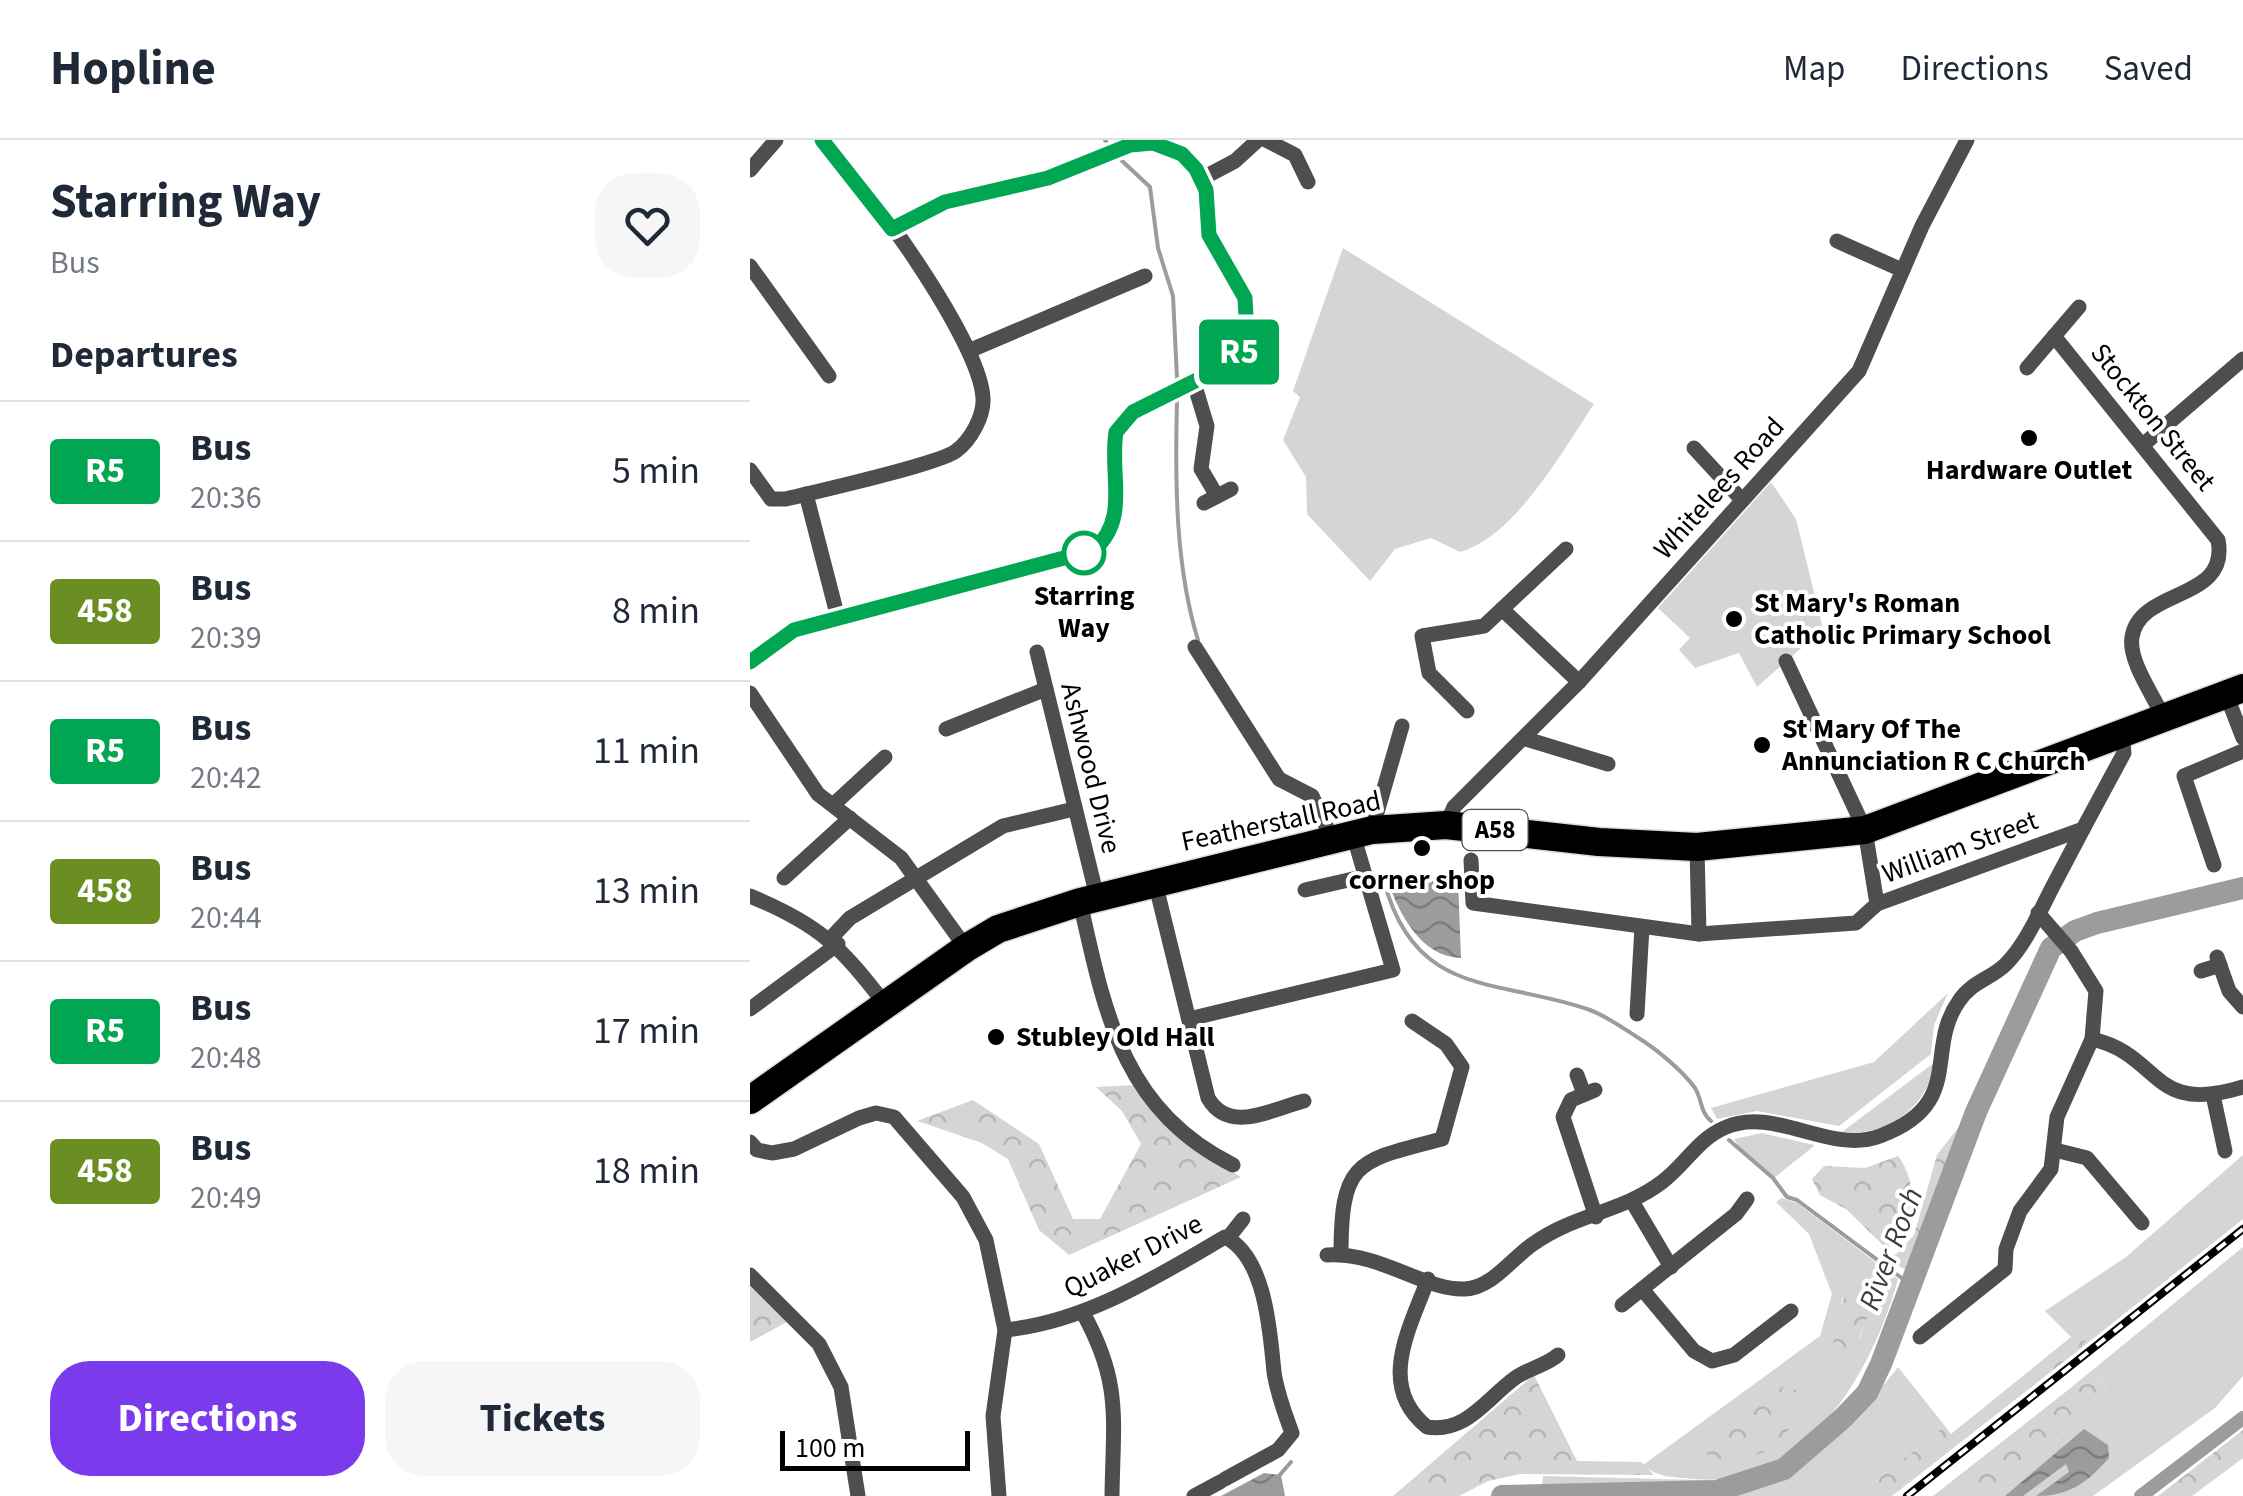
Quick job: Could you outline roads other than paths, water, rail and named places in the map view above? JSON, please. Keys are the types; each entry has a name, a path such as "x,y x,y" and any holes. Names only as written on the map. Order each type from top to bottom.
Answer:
{"highway":[{"name":"A58","path":"2122,734 2235,691"},
{"name":"Featherstall Road","path":"885,1004 998,929 1089,899 1352,834 1446,825 1599,842 1697,847 1865,830 2122,734"},
{"name":"A58","path":"750,1100 885,1004"}],"street":[{"path":"750,170 776,140"},
{"path":"750,470 771,499 806,494 955,453 974,430 983,400 971,350 892,229 822,140"},
{"path":"1201,178 1235,161 1262,140 1294,155 1308,182"},
{"name":"Whitelees Road","path":"1446,825 1454,807 1579,682 1858,371 1902,270 1967,140"},
{"path":"750,662 794,630 1094,550 1109,536 1117,515 1116,432 1133,412 1194,383 1236,357 1249,322 1245,298 1209,235 1201,178 1182,154 1168,146 1130,143 1048,178 945,202 892,229"},
{"path":"1836,242 1902,270"},
{"path":"750,266 829,376"},
{"path":"971,350 1144,276"},
{"path":"2027,368 2079,306"},
{"name":"Stockton Street","path":"2054,336 2218,540 2221,552 2211,578 2150,613 2138,623 2132,637 2133,651 2163,717"},
{"path":"2144,444 2243,359"},
{"path":"1194,383 1207,426 1202,469 1218,496"},
{"path":"1694,448 1742,500"},
{"path":"806,494 838,618"},
{"path":"1467,711 1429,673 1422,636 1484,626 1566,548"},
{"path":"1502,608 1579,682"},
{"path":"1188,1019 1393,970 1352,834 1312,796 1278,779 1196,647"},
{"name":"Ashwood Drive","path":"1037,652 1074,810 1106,1018 1130,1070 1174,1126 1201,1148 1233,1164"},
{"path":"1786,661 1865,830 1878,904"},
{"path":"946,729 1046,688"},
{"path":"2235,691 2243,738"},
{"path":"750,694 758,718 818,794 901,858 966,948"},
{"path":"1352,834 1402,726"},
{"path":"1416,1029 1446,1044 1469,1066 1446,1144 1374,1157 1360,1168 1341,1208 1334,1255 1362,1256 1454,1289 1475,1288 1544,1236 1633,1203 1666,1180 1708,1136 1727,1126 1756,1122 1857,1140 1902,1126 1922,1108 1939,1080 1950,1019 1960,1000 1972,984 2006,964 2038,913 2124,752 2122,734"},
{"path":"1526,739 1608,764"},
{"path":"2096,745 2109,780"},
{"path":"2214,865 2184,776 2243,751"},
{"path":"834,806 885,758"},
{"path":"751,1008 834,941 850,918 916,876 1003,826 1074,810"},
{"path":"784,878 850,818"},
{"name":"William Street","path":"1471,860 1473,903 1699,934 1856,923 1878,904 2083,829"},
{"path":"1697,847 1699,934"},
{"path":"1304,890 1366,876"},
{"path":"1155,882 1208,1098 1217,1114 1230,1120 1304,1102"},
{"path":"750,896 802,919 834,941 885,1004"},
{"path":"2005,1269 2006,1249 2020,1211 2051,1168 2057,1117 2092,1039 2096,991 2071,951 2038,913"},
{"path":"1637,1014 1642,927"},
{"path":"2200,971 2218,961 2229,991 2243,1007"},
{"path":"2092,1039 2121,1048 2156,1082 2174,1092 2212,1095 2243,1087"},
{"path":"1577,1075 1590,1092 1571,1100 1563,1118 1596,1217"},
{"path":"2212,1095 2225,1151"},
{"path":"750,1142 757,1150 772,1153 794,1149 858,1118 876,1113 894,1117 963,1198 986,1240 1005,1330 993,1416 999,1496"},
{"path":"2055,1150 2087,1158 2132,1217"},
{"path":"1622,1305 1745,1202 1757,1215"},
{"path":"1633,1203 1671,1267"},
{"path":"1194,1496 1278,1450 1292,1433 1274,1372 1272,1329 1265,1302 1245,1254 1226,1238 1243,1219"},
{"name":"Quaker Drive","path":"1005,1330 1040,1327 1083,1313 1226,1238"},
{"path":"2005,1269 2022,1274"},
{"path":"1920,1337 1930,1320 2005,1269"},
{"path":"750,1275 820,1344 841,1387 858,1496"},
{"path":"1424,1444 1426,1427 1404,1399 1398,1366 1428,1279"},
{"path":"1642,1290 1694,1352 1724,1366 1768,1320 1791,1311"},
{"path":"1083,1313 1100,1345 1114,1390 1112,1496"},
{"path":"1426,1427 1447,1427 1469,1420 1517,1377 1558,1355"}],"water":[{"path":"1458,880 1461,958 1447,956 1423,942 1399,908 1388,882"},
{"path":"2084,1429 2108,1445 2109,1458 2093,1474 2068,1491 2036,1496 2069,1472 2066,1464 2023,1496 2005,1496"},
{"path":"1264,1473 1281,1475 1285,1496 1221,1496"}],"waterway":[{"path":"1105,140 1109,145"},
{"path":"1119,158 1150,187 1158,248 1173,296 1177,378"},
{"path":"1177,401 1181,552 1198,640"},
{"path":"1384,881 1398,919 1417,947 1439,966 1465,978 1557,1000 1608,1019 1652,1047 1683,1074 1695,1088 1711,1121"},
{"name":"River Roch","path":"1502,1496 1717,1491 1784,1469 1867,1393 1976,1112 2051,948 2075,931 2097,923 2243,888"},
{"path":"1729,1140 1773,1178 1787,1197 1797,1200 1911,1285"},
{"path":"2141,1496 2243,1418"},
{"path":"1278,1477 1291,1462"}],"railway":[{"path":"1907,1496 2243,1229"}],"place":[{"name":"Hardware Outlet","path":"2029,438"},
{"name":"Starring Way","path":"1084,553"},
{"name":"St Mary's Roman Catholic Primary School","path":"1734,619"},
{"name":"St Mary Of The Annunciation R C Church","path":"1762,745"},
{"name":"corner shop","path":"1422,848"},
{"name":"Stubley Old Hall","path":"996,1037"}]}
